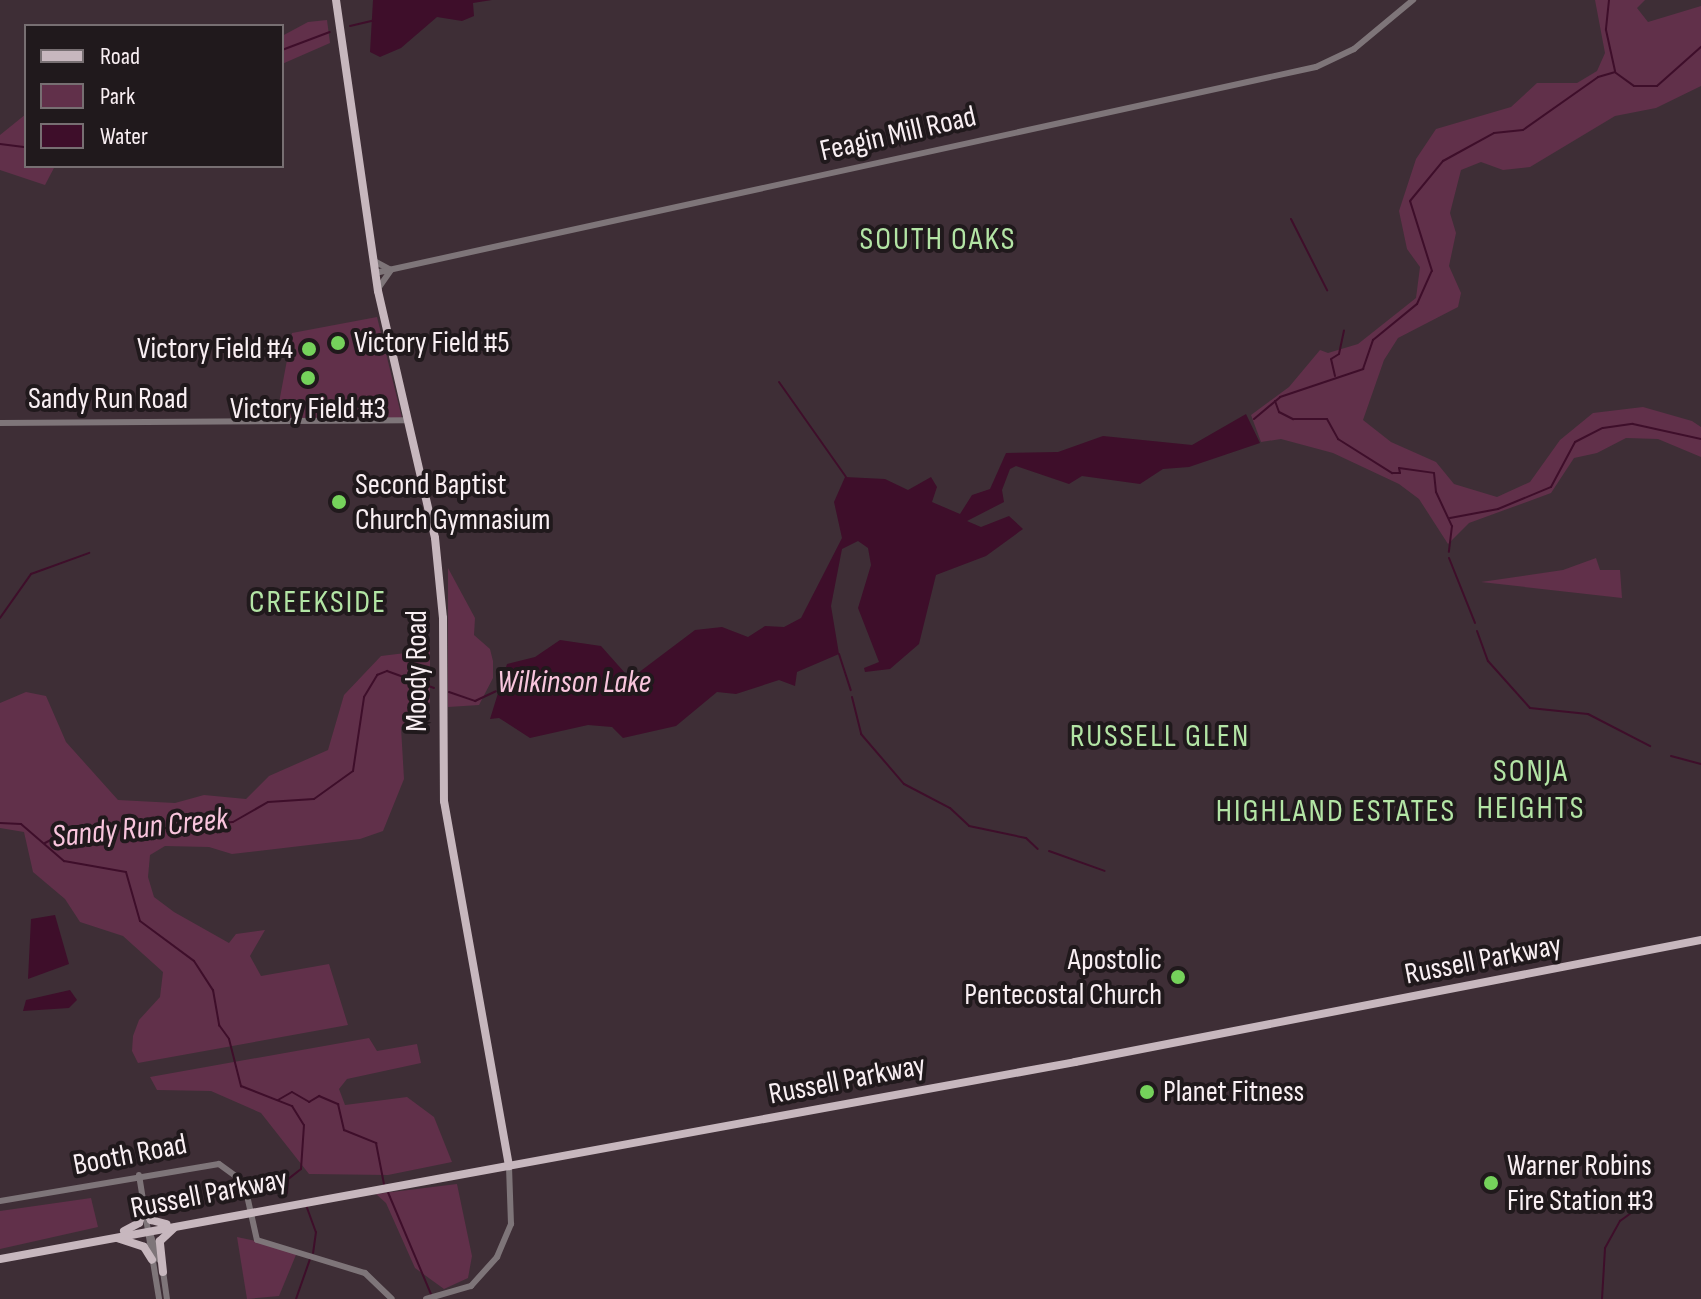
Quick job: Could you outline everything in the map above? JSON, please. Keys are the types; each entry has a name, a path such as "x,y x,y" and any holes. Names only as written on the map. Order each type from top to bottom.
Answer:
{"main road":[{"name":"Moody Road","path":"336,0 378,291 429,503 439,572 444,801 509,1166"},
{"name":"Russell Parkway","path":"0,1259 251,1209 509,1166 1701,940"},
{"path":"461,1174 498,1162 505,1145"},
{"path":"145,1209 151,1220 170,1225"},
{"path":"113,1237 138,1224 145,1209"},
{"path":"163,1272 161,1238 183,1223"},
{"path":"113,1237 137,1243 152,1260"}],"street":[{"name":"Feagin Mill Road","path":"375,273 1316,67 1354,49 1413,0"},
{"path":"373,261 391,270 378,291"},
{"name":"Sandy Run Road","path":"0,423 407,420"},
{"name":"Booth Road","path":"0,1201 205,1163 225,1165 244,1182 257,1240 354,1268 380,1283 392,1299"},
{"name":"Moody Road","path":"426,1299 471,1286 498,1253 512,1218 509,1166"},
{"path":"139,1175 159,1299"},
{"path":"148,1230 163,1272 167,1299"}],"green space":[{"path":"1595,0 1645,0 1637,8 1648,22 1701,6 1701,86 1656,108 1615,116 1530,167 1503,170 1481,162 1461,170 1450,213 1456,233 1449,266 1461,293 1458,307 1398,338 1384,360 1363,420 1391,442 1436,462 1454,484 1497,497 1530,482 1560,440 1593,413 1643,407 1692,421 1701,427 1701,457 1658,439 1626,438 1597,453 1574,458 1551,493 1469,523 1448,544 1419,499 1399,484 1333,453 1281,439 1261,442 1251,415 1289,387 1320,350 1328,353 1358,344 1416,298 1420,267 1407,249 1399,211 1416,159 1436,129 1511,107 1537,83 1577,83 1597,71 1605,53"},
{"path":"327,20 330,43 284,63 284,35 308,22"},
{"path":"24,116 24,168 54,168 45,185 0,170 0,135"},
{"path":"377,317 402,418 276,419 292,333"},
{"path":"1596,558 1600,570 1620,570 1622,598 1481,582 1563,570"},
{"path":"448,568 475,618 474,635 490,649 493,661 493,678 479,705 448,707"},
{"path":"430,650 430,702 401,727 404,779 383,831 360,839 232,854 209,847 165,846 150,855 148,877 154,897 174,912 229,943 236,934 265,930 250,956 261,976 329,964 348,1025 138,1063 132,1051 133,1036 139,1020 160,997 163,972 123,936 80,922 65,899 33,872 24,832 0,828 0,703 26,692 46,696 66,742 118,800 175,803 204,795 246,799 269,776 328,750 344,695 381,656"},
{"path":"369,1038 377,1051 417,1044 421,1063 347,1079 339,1089 345,1105 407,1097 434,1117 452,1162 388,1175 309,1174 261,1113 211,1091 157,1090 150,1077"},
{"path":"457,1184 472,1256 468,1278 444,1289 415,1268 386,1203 376,1194"},
{"path":"91,1198 98,1227 0,1249 0,1211"},
{"path":"237,1237 298,1250 279,1296 247,1299"}],"water":[{"path":"373,0 492,0 473,3 474,16 462,21 437,17 401,48 380,57 370,52"},
{"name":"Wilkinson Lake","path":"1246,414 1260,443 1189,467 1163,469 1140,484 1082,476 1069,484 1016,466 1010,469 1002,490 1004,502 967,521 981,527 1009,516 1023,529 986,556 936,575 919,644 890,669 865,672 864,668 879,662 858,608 871,565 868,548 858,541 842,549 831,606 839,654 797,672 795,686 779,680 736,694 717,692 676,726 623,738 612,727 588,725 530,738 499,718 490,719 507,664 535,657 560,640 601,646 625,673 634,676 695,630 722,627 748,637 765,626 784,627 801,618 842,538 834,502 845,477 885,479 908,490 931,477 937,487 932,502 960,514 972,495 990,489 1006,453 1058,452 1103,436 1192,445"},
{"path":"55,915 69,964 28,979 31,919"},
{"path":"70,990 77,1000 69,1008 23,1011 26,1000"}],"waterway":[{"path":"1609,0 1606,30 1615,71"},
{"path":"350,26 372,21"},
{"path":"284,49 330,32"},
{"name":"Sandy Run Creek","path":"1616,73 1634,86 1657,86 1701,47"},
{"name":"Sandy Run Creek","path":"1254,419 1280,397 1363,369 1373,340 1417,304 1432,271 1410,201 1443,161 1494,133 1523,130 1598,77 1615,72"},
{"path":"0,144 24,147"},
{"path":"1291,219 1327,290"},
{"path":"1335,376 1331,359 1339,354 1344,331"},
{"path":"779,382 846,477"},
{"path":"1275,401 1279,412 1293,419 1327,419 1338,439 1392,473 1400,473 1399,468 1434,473 1436,492 1452,526 1449,552"},
{"path":"1450,518 1498,509 1551,487 1575,442 1603,428 1633,424 1701,439"},
{"path":"0,618 31,574 89,553"},
{"path":"1449,558 1475,623"},
{"path":"1477,631 1488,661 1530,708 1588,714 1650,746"},
{"path":"839,654 851,690"},
{"name":"Sandy Run Creek","path":"45,843 66,832 105,827 137,824 155,829 233,822 268,802 314,799 353,771 364,697 377,675 387,671 434,688"},
{"name":"Sandy Run Creek","path":"449,692 475,701 496,691"},
{"path":"852,697 861,734 904,784 950,808 969,826 1026,838 1038,849"},
{"path":"1671,756 1701,764"},
{"path":"0,823 21,824 64,861 126,872 140,921 194,961 213,990 219,1025 229,1039 241,1086 292,1106 304,1125 301,1169 288,1179 287,1193"},
{"path":"1049,851 1105,871"},
{"path":"278,1100 292,1092 309,1102 319,1096 338,1104 344,1130 376,1143 384,1184"},
{"path":"387,1190 431,1294"},
{"path":"1602,1299 1605,1248 1620,1221 1643,1204"},
{"path":"306,1205 316,1232 313,1253"},
{"path":"296,1299 310,1259"}],"place":[{"name":"Victory Field #5","path":"338,343"},
{"name":"Victory Field #4","path":"309,349"},
{"name":"Victory Field #3","path":"308,378"},
{"name":"Second Baptist Church Gymnasium","path":"339,502"},
{"name":"Apostolic Pentecostal Church","path":"1178,977"},
{"name":"Planet Fitness","path":"1147,1092"},
{"name":"Warner Robins Fire Station #3","path":"1491,1183"}],"district":[{"name":"SOUTH OAKS","path":"938,240"},
{"name":"CREEKSIDE","path":"318,603"},
{"name":"RUSSELL GLEN","path":"1160,737"},
{"name":"SONJA HEIGHTS","path":"1531,792"},
{"name":"HIGHLAND ESTATES","path":"1336,812"}]}
